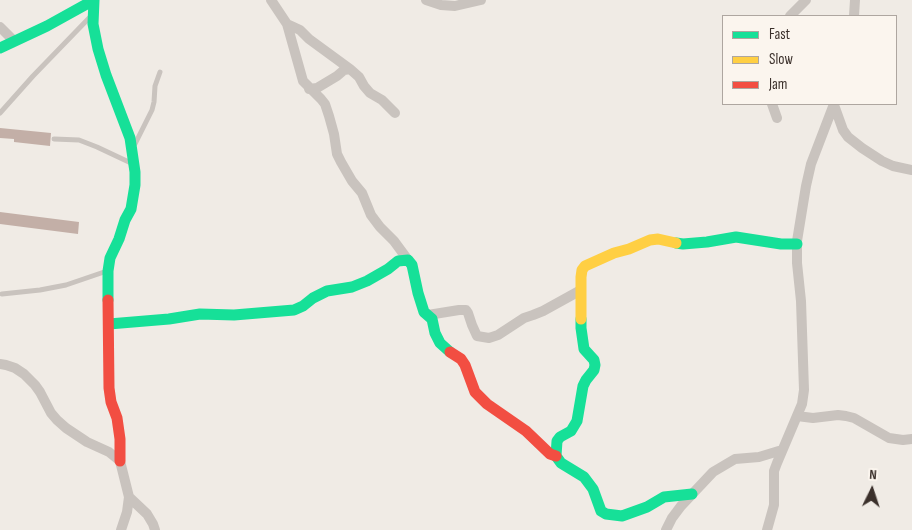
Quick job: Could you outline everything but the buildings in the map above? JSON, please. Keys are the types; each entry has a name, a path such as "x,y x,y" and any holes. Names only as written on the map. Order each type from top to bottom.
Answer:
{"street":[{"path":"94,0 93,24 98,49 130,138 134,164 135,185 131,209 110,258 108,271 109,388 111,402 117,418 120,439 120,461 129,497 127,512 121,530"},
{"path":"0,48 47,26 94,0"},
{"path":"270,0 287,24 303,81 325,104 332,125 337,154 349,176 362,193 371,215 412,265 424,312 432,319 435,333 440,343 461,358 466,365 478,396 526,431 550,454 556,456 561,463 584,476 593,489 601,511 606,514 622,516 646,507 664,497 692,494"},
{"path":"426,0 441,5 455,6 481,0"},
{"path":"791,15 806,0"},
{"path":"854,15 855,0"},
{"path":"287,24 300,30 309,40 350,69 359,77 370,93 382,100 395,113"},
{"path":"0,27 14,41"},
{"path":"309,88 317,88 344,70 350,69"},
{"path":"772,105 777,118"},
{"path":"834,105 843,130 848,137 882,161 893,166 912,170"},
{"path":"767,530 774,506 774,471 802,404 804,390 797,244 811,164 834,105"},
{"path":"556,456 557,441 560,437 571,431 578,421 584,386 595,365 594,360 584,349 580,328 582,270 585,266 614,252 629,249 658,238 673,243 694,244 736,237 781,244 797,244"},
{"path":"109,324 169,319 200,314 234,315 294,310 327,291 352,287 367,281 398,261 408,260"},
{"path":"428,314 466,310 477,336 489,338 498,335 524,318 534,316 581,290"},
{"path":"0,364 15,368 36,385 51,413 66,428 87,442 109,452 120,461"},
{"path":"797,416 813,418 846,416 854,418 889,438 912,439"},
{"path":"666,530 672,518 713,472 735,459 759,457 782,450"},
{"path":"129,497 147,514 155,530"}],"lane":[{"path":"0,113 93,14"},
{"path":"132,149 152,110 155,86 160,72"},
{"path":"54,139 79,140 134,164"},
{"path":"2,294 66,285 108,271"}],"traffic: fast":[{"path":"94,0 93,24 98,49 130,138 135,172 131,209 110,258 108,300"},
{"path":"0,48 47,26 94,0"},
{"path":"676,243 707,242 736,237 781,244 797,244"},
{"path":"109,324 169,319 200,314 234,315 294,310 327,291 352,287 367,281 398,261 408,260 412,265 424,312 432,319 435,333 440,343 450,352"},
{"path":"581,319 584,349 594,360 595,365 594,370 583,386 577,421 571,431 560,437 557,441 556,456 561,463 584,477 593,489 601,511 606,514 622,516 647,507 664,497 692,494"}],"traffic: slow":[{"path":"581,319 581,277 585,266 650,240 658,239 676,243"}],"traffic: jam":[{"path":"108,300 109,388 111,402 117,418 120,439 120,461"},
{"path":"450,352 461,359 475,392 487,404 526,431 550,454 556,456"}]}
